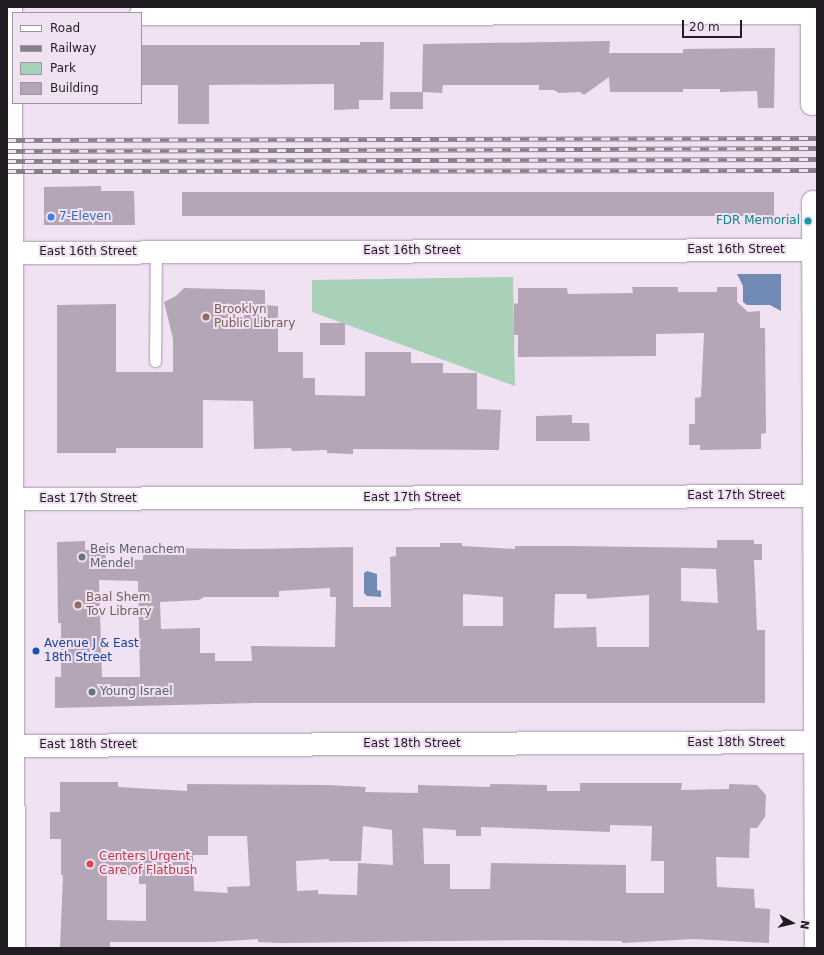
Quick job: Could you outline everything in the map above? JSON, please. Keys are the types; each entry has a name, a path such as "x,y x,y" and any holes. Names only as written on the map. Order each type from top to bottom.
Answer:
{"street":[{"path":"142,14 813,11 812,104"},
{"path":"10,13 10,746 14,948"},
{"path":"813,202 817,742 816,948"},
{"name":"East 16th Street","path":"9,253 814,250"},
{"name":"East 17th Street","path":"9,499 815,496"},
{"name":"East 18th Street","path":"10,746 817,742"}],"lane":[{"path":"155,361 156,252"}],"green space":[{"path":"513,277 515,386 312,312 312,280"}],"water":[{"path":"737,274 781,274 781,311 770,305 747,305 743,302 743,286"},
{"path":"367,571 377,574 377,590 381,591 381,597 367,596 364,593 364,573"}],"building":[{"path":"610,41 609,53 683,53 683,49 775,48 774,108 758,108 757,91 720,92 720,89 683,89 683,92 610,92 609,77 584,95 580,92 559,93 554,90 539,90 539,85 443,85 442,93 423,92 423,109 390,109 390,92 422,92 423,44"},
{"path":"360,42 384,42 383,100 359,100 359,109 334,110 334,84 209,85 209,124 178,124 178,85 142,85 142,45 360,45"},
{"path":"101,186 101,191 134,191 135,225 44,225 44,187"},
{"path":"182,192 774,192 774,216 182,216"},
{"path":"632,287 678,287 678,292 717,292 717,287 737,287 737,302 748,312 760,311 760,328 765,328 766,433 761,434 761,449 700,450 700,445 689,445 689,424 695,424 695,398 701,397 704,333 656,334 656,356 518,357 518,335 514,335 514,303 518,304 518,288 567,288 568,294 633,293"},
{"path":"184,288 265,290 265,305 278,306 278,352 303,352 303,378 315,378 315,395 365,396 365,352 411,352 411,363 443,363 443,373 477,373 477,409 501,410 499,450 353,449 353,454 327,453 327,450 292,451 291,448 254,449 253,401 203,400 203,448 116,448 116,453 57,453 57,305 116,304 116,372 173,372 173,339 164,302 176,296"},
{"path":"320,323 345,323 345,345 320,345"},
{"path":"572,415 572,423 589,423 590,441 536,441 536,416"},
{"path":"717,540 754,540 754,544 762,544 762,560 754,560 757,630 765,630 765,703 256,703 55,708 55,677 61,677 61,623 58,623 57,542 85,541 85,550 105,549 106,559 143,560 143,545 160,545 160,548 249,549 353,547 353,607 391,607 390,557 396,556 396,547 440,547 440,543 462,543 462,546 515,549 515,546 717,548","holes":["681,568 716,569 718,603 681,601","99,580 138,581 140,677 102,677","330,588 330,597 336,597 335,647 251,646 252,661 215,661 215,653 200,653 200,628 161,629 160,602 199,600 204,597 279,597 279,591","463,594 503,597 503,626 463,626","555,594 586,594 587,599 649,595 649,647 597,647 596,627 554,628"]},
{"path":"60,782 118,782 118,787 187,791 187,784 328,785 366,787 365,792 418,793 418,785 490,787 490,784 547,785 547,791 580,791 580,783 682,783 681,790 729,789 729,784 757,785 766,795 765,817 757,828 750,828 749,858 716,857 717,887 754,889 755,908 770,909 769,943 694,939 622,943 622,941 535,940 280,943 258,942 258,939 211,942 110,942 110,948 60,948 63,875 61,875 61,839 50,839 50,812 60,812","holes":["610,825 652,826 651,861 664,861 664,893 626,893 626,865 491,863 490,889 450,889 450,864 424,864 423,828 456,830 456,836 481,836 481,827 610,832","363,826 392,830 393,865 358,863 357,895 318,894 318,890 297,891 296,861 329,859 329,861 361,861","208,836 247,836 250,886 227,887 228,893 194,891 193,855 208,855","107,875 139,875 139,884 146,884 146,921 107,920"]}],"railway":[{"path":"7,140 817,138"},
{"path":"7,151 817,148"},
{"path":"7,161 817,159"},
{"path":"7,171 817,170"}],"place":[{"name":"7-Eleven","path":"51,217"},
{"name":"FDR Memorial","path":"808,221"},
{"name":"Brooklyn Public Library","path":"206,317"},
{"name":"Beis Menachem Mendel","path":"82,557"},
{"name":"Baal Shem Tov Library","path":"78,605"},
{"name":"Avenue J & East 18th Street","path":"36,651"},
{"name":"Young Israel","path":"92,692"},
{"name":"Centers Urgent Care of Flatbush","path":"90,864"}]}
